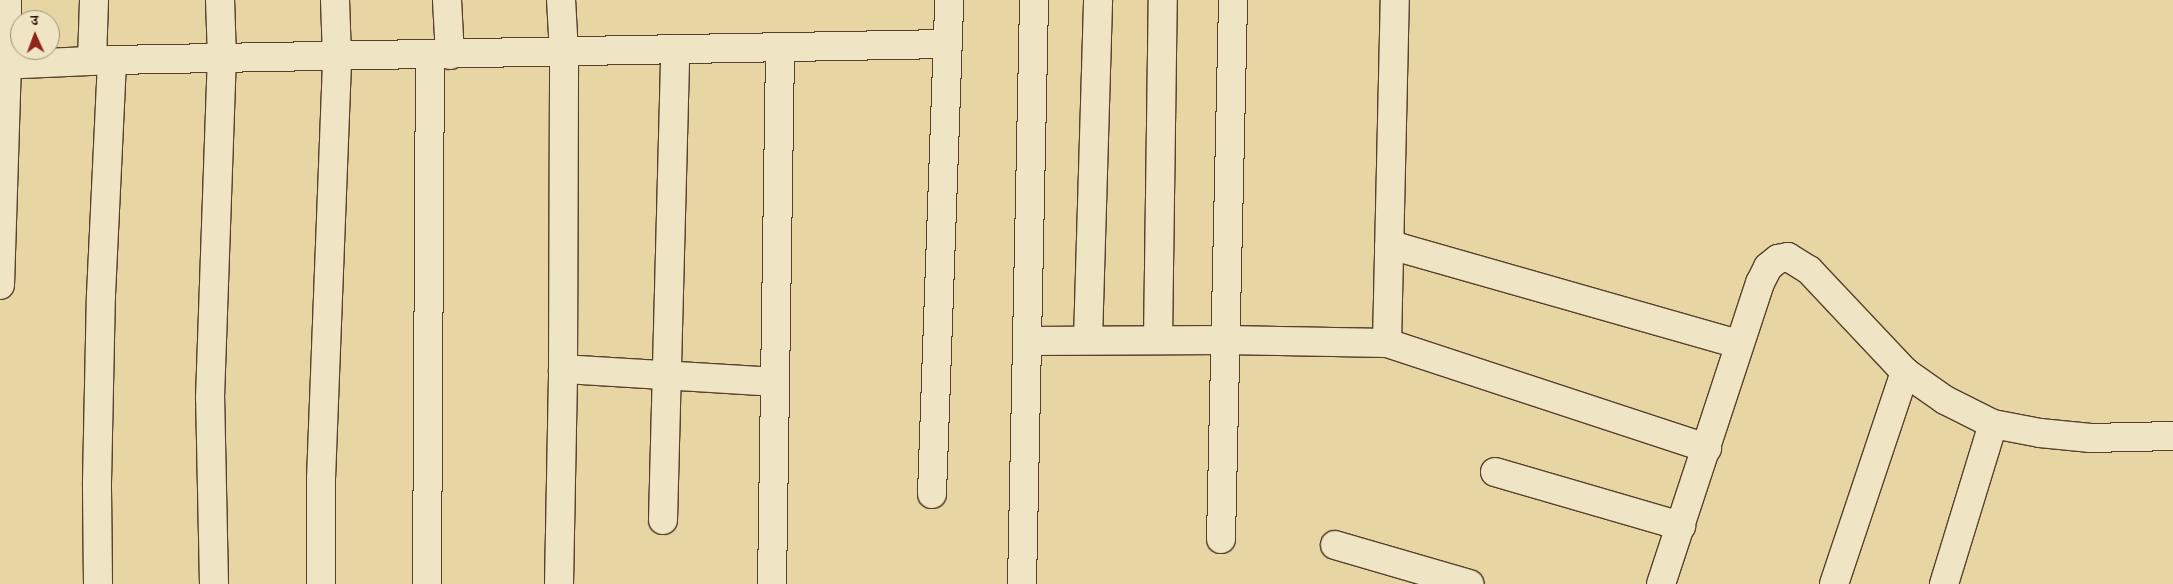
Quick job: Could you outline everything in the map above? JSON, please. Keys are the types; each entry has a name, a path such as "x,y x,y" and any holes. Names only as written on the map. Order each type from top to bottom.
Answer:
{"street":[{"path":"0,285 7,0"},
{"path":"94,0 102,61 101,295 97,482 98,584"},
{"path":"214,584 210,398 222,59 220,0"},
{"path":"321,584 321,479 337,57 335,0"},
{"path":"427,584 440,55 447,0"},
{"path":"559,584 563,369 564,53 561,0"},
{"path":"932,494 949,0"},
{"path":"1022,584 1032,174 1034,0"},
{"path":"1088,340 1098,0"},
{"path":"1158,340 1163,0"},
{"path":"1221,540 1233,0"},
{"path":"1387,343 1395,0"},
{"path":"4,64 947,44"},
{"path":"772,584 780,49"},
{"path":"663,520 675,51"},
{"path":"1389,247 1401,248 1739,344"},
{"path":"1661,584 1739,344 1768,267 1778,259 1788,257 1808,270 1905,372 1945,400 1993,424 2040,433 2091,438 2173,436"},
{"path":"1027,340 1226,340 1387,343 1706,448"},
{"path":"563,369 775,382"},
{"path":"1834,584 1905,372"},
{"path":"1944,584 1993,424"},
{"path":"1495,472 1680,526"},
{"path":"1335,545 1469,584"}]}
